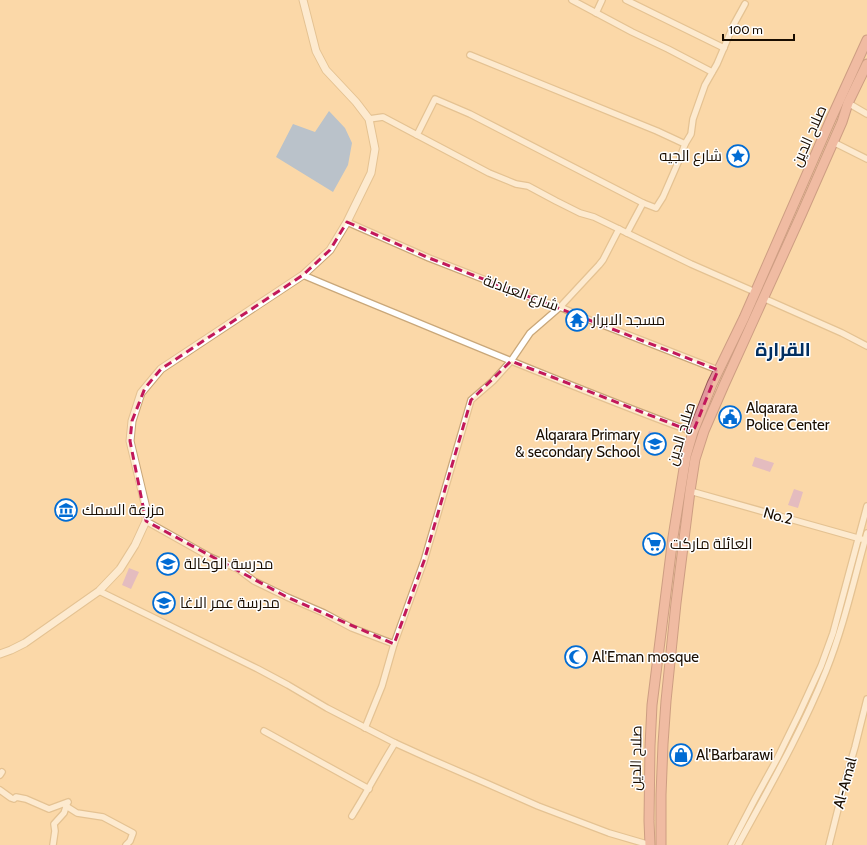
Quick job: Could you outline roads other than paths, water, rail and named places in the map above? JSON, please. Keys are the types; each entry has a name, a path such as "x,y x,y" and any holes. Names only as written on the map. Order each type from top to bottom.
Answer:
{"highway":[{"name":"صلاح الدين","path":"661,845 661,795 666,701 671,645 695,459 704,431 745,338 759,295 833,116 867,40"},
{"name":"صلاح الدين","path":"650,845 650,746 653,700 673,537 686,456 693,432 718,370 734,340 736,333 778,266 842,122 848,103 867,64"},
{"path":"833,116 834,120 842,122"},
{"path":"736,333 741,332 745,338"},
{"path":"726,354 730,359 736,358"},
{"path":"653,700 659,705 666,701"}],"street":[{"path":"0,654 25,643 99,591 120,569 135,545 146,521 146,508 130,441 132,421 141,393 160,370 302,275 330,250 347,222 371,173 375,148 369,119 356,102 326,70 316,51 303,0"},
{"path":"572,0 712,72"},
{"path":"596,13 602,0"},
{"path":"626,0 724,48"},
{"path":"417,135 436,99 470,114 643,203 656,208 663,197 685,144 691,134 693,119 705,85 745,4"},
{"path":"470,55 657,131 685,144"},
{"path":"848,103 867,114"},
{"path":"369,119 383,117 489,173 516,184 528,186 580,213 594,217 867,346"},
{"path":"833,142 867,159"},
{"path":"627,233 643,203"},
{"name":"شارع العبادلة","path":"347,222 429,258 524,295 560,307 718,370"},
{"path":"365,728 382,686 394,644 424,561 471,400 511,361 530,333 560,307 599,265 619,229"},
{"path":"302,275 511,361 693,432"},
{"name":"No.2","path":"690,491 866,540"},
{"path":"731,845 777,759 821,666 833,633 867,506"},
{"path":"146,521 210,557 238,570 254,581 324,613 352,628 394,644"},
{"path":"738,845 800,728 826,671 845,614 867,533"},
{"path":"99,591 288,685 327,708 395,743 538,806 609,833 650,845"},
{"name":"Al-Amal","path":"830,845 867,699"},
{"path":"264,731 369,790"},
{"path":"352,816 369,790 374,778 395,743"},
{"path":"0,790 11,798 14,799 16,797 26,799 49,809 68,802 64,813 54,824 55,831 53,845"},
{"path":"66,806 77,813 103,818 133,833 130,841 126,845"}],"water":[{"path":"329,111 345,128 352,143 348,165 333,192 276,157 293,124 315,132"}],"place":[{"name":"شارع الجيه","path":"738,156"},
{"name":"مسجد الابرار","path":"577,320"},
{"name":"Alqarara Police Center","path":"730,417"},
{"name":"Alqarara Primary & secondary School","path":"655,444"},
{"name":"مزرعة السمك","path":"66,510"},
{"name":"العائلة ماركت","path":"654,544"},
{"name":"مدرسة الوكالة","path":"168,564"},
{"name":"مدرسة عمر الاغا","path":"164,603"},
{"name":"Al'Eman mosque","path":"576,657"},
{"name":"Al'Barbarawi","path":"681,755"}],"district":[{"name":"القرارة","path":"783,349"}]}
